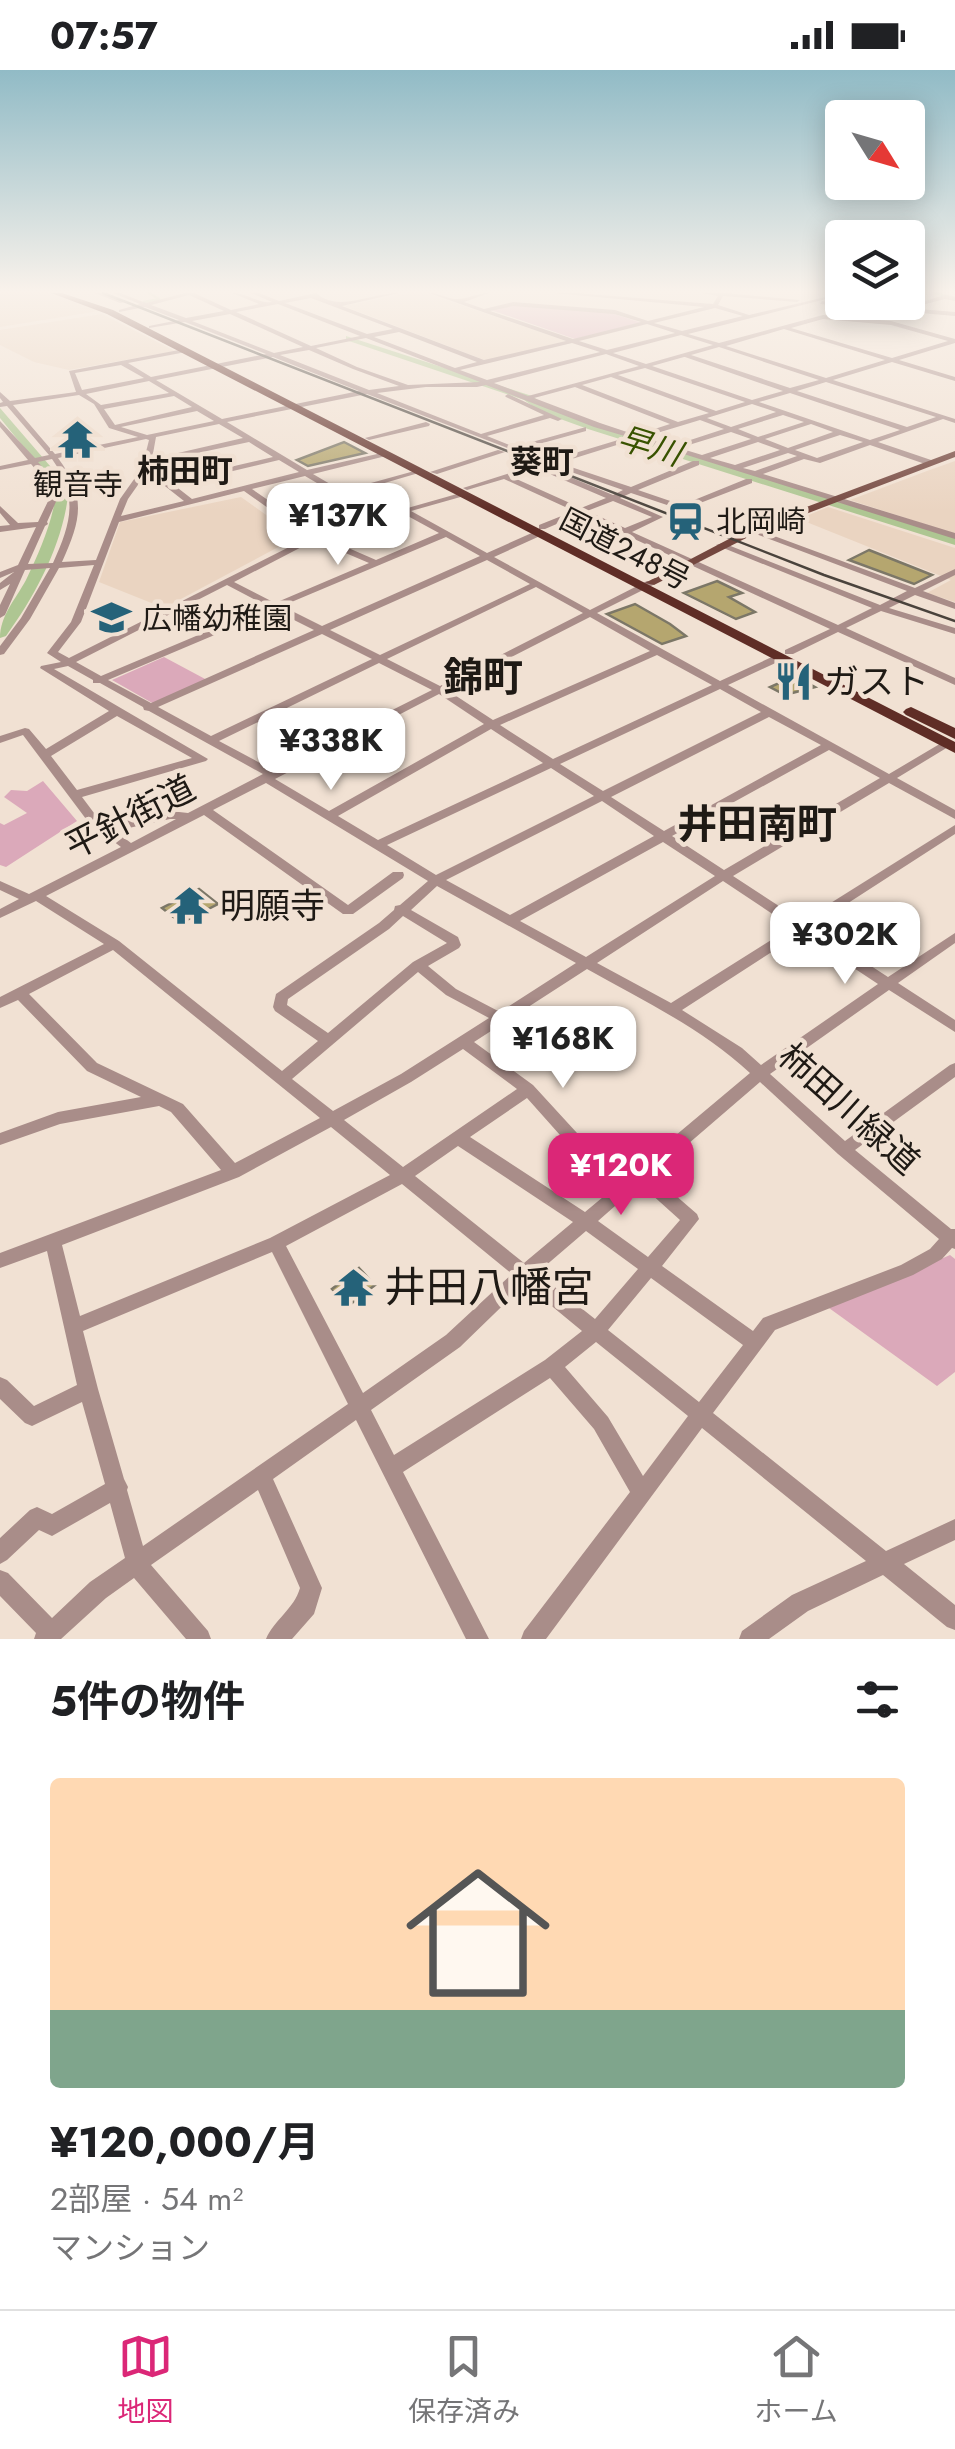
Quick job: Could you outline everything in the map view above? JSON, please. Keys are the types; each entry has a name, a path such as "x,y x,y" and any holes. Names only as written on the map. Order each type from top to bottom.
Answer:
{"highway":[{"name":"国道248号","path":"222,366 383,454 464,491 952,742"},
{"name":"国道248号","path":"296,406 369,438 464,491"}],"main road":[{"path":"836,499 955,454"},
{"name":"平針街道","path":"645,585 720,545 836,499"}],"street":[{"path":"100,366 71,372 80,393 96,402 112,426 152,439"},
{"path":"129,366 342,494"},
{"path":"4,404 214,366"},
{"path":"283,366 660,517 624,532"},
{"path":"303,366 552,463 682,508 804,456"},
{"path":"352,366 409,387"},
{"path":"423,366 584,429 698,461 823,504"},
{"path":"443,366 531,397 566,414 672,448 698,461 736,468 752,478 955,536"},
{"path":"454,370 471,366"},
{"path":"0,468 352,394 477,385 551,366"},
{"path":"531,397 644,366"},
{"path":"651,366 930,463"},
{"path":"719,366 908,430"},
{"path":"785,366 955,421"},
{"path":"74,795 202,760 45,668 65,664 315,537 872,366"},
{"path":"913,366 955,379"},
{"path":"612,375 716,413"},
{"path":"575,385 678,425"},
{"path":"0,394 4,404 72,485 74,506 55,566 30,612 0,652"},
{"path":"98,408 176,394"},
{"path":"112,426 198,408"},
{"path":"148,708 698,461 852,411"},
{"path":"672,448 784,412"},
{"path":"701,418 817,461 955,413"},
{"path":"481,436 548,416"},
{"path":"0,423 56,495 0,615"},
{"path":"369,438 426,424"},
{"path":"513,448 584,429"},
{"path":"736,468 841,432"},
{"path":"152,439 146,465 124,500 76,622 52,654 210,741 377,845 955,572"},
{"path":"146,465 251,440"},
{"path":"434,472 501,452"},
{"path":"116,520 383,454"},
{"path":"168,484 281,457"},
{"path":"146,465 190,502"},
{"path":"278,512 418,472"},
{"path":"506,476 955,682"},
{"path":"246,488 315,537 376,563"},
{"path":"0,508 16,526"},
{"path":"405,511 587,615 955,814"},
{"path":"0,530 44,524"},
{"path":"752,531 955,606"},
{"path":"97,681 445,534"},
{"path":"720,545 880,608 955,631"},
{"path":"0,560 21,569"},
{"path":"0,575 21,569 100,562"},
{"path":"0,587 21,569"},
{"path":"227,582 438,689 955,1027"},
{"path":"210,741 534,585"},
{"name":"平針街道","path":"0,914 645,585"},
{"path":"329,816 492,724 655,652"},
{"path":"45,755 118,711"},
{"path":"328,1040 280,1007 281,997 384,926 436,880 768,713"},
{"path":"0,740 24,731 93,820 130,848"},
{"path":"0,1260 234,1172 332,1119 464,1041 723,876 952,742"},
{"path":"508,921 828,746"},
{"path":"204,810 348,911 398,875"},
{"path":"108,829 170,815 190,817"},
{"path":"672,1010 955,828"},
{"name":"柿田川緑道","path":"377,845 672,1010 737,1052 844,1150 953,1238"},
{"path":"0,885 34,897 114,944 955,1619"},
{"path":"282,1079 418,966 454,945 453,940 400,909"},
{"path":"0,1581 48,1636 98,1590 138,1566 453,1340 760,1073 955,938"},
{"path":"0,1004 114,944"},
{"path":"418,966 451,992 500,1018"},
{"path":"20,993 92,1067 177,1108 234,1172"},
{"path":"392,1467 552,1366 595,1332 691,1219 582,1149 528,1090 464,1041"},
{"path":"844,1150 955,1068"},
{"path":"73,1327 276,1243 402,1178 528,1090"},
{"path":"0,1139 58,1118 160,1100"},
{"path":"457,1137 586,1222 754,1343"},
{"path":"532,1639 769,1324 906,1270 936,1254 953,1238"},
{"path":"53,1241 88,1389 138,1566 200,1639"},
{"path":"276,1243 478,1639"},
{"path":"552,1366 602,1423 641,1492"},
{"path":"0,1386 32,1417 88,1389"},
{"path":"262,1477 311,1588 306,1606 277,1639"},
{"path":"0,1553 37,1517 52,1526 118,1488"},
{"path":"750,1639 800,1603 881,1561 955,1529"}],"shaded area":[{"path":"52,366 90,366 69,370"},
{"path":"955,461 955,534 850,500 927,471"},
{"path":"241,497 297,537 164,608 99,582 120,522"},
{"path":"828,507 955,548 955,602 927,593 951,580 799,519"},
{"path":"164,657 207,680 154,704 112,680"},
{"path":"43,781 77,821 6,867 0,865 0,823 4,825 27,813 4,797 11,790 27,791"},
{"path":"950,1255 955,1259 955,1372 937,1386 829,1308"}],"building":[{"path":"344,442 365,453 308,466 297,460"},
{"path":"869,550 932,575 914,584 849,560"},
{"path":"717,581 742,593 729,597 755,612 736,619 684,593"},
{"path":"635,604 686,636 662,644 607,614"},
{"name":"ガスト","path":"795,676 815,687 785,695 770,687"},
{"name":"明願寺","path":"199,889 218,904 181,923 162,908"},
{"name":"井田八幡宮","path":"359,1268 375,1285 348,1306 332,1289"}],"waterway":[{"name":"早川","path":"433,366 528,398 545,410 592,427 955,541"},
{"path":"0,411 63,488 57,523 41,564 0,633"}],"railway":[{"path":"290,366 824,575 955,621"}],"place":[{"name":"観音寺","path":"78,440"},
{"name":"北岡崎","path":"686,521"},
{"name":"広幡幼稚園","path":"112,618"},
{"name":"ガスト","path":"794,682"},
{"name":"明願寺","path":"190,906"},
{"name":"井田八幡宮","path":"354,1287"}],"district":[{"name":"葵町","path":"542,462"},
{"name":"柿田町","path":"185,471"},
{"name":"錦町","path":"483,677"},
{"name":"井田南町","path":"757,824"}]}
